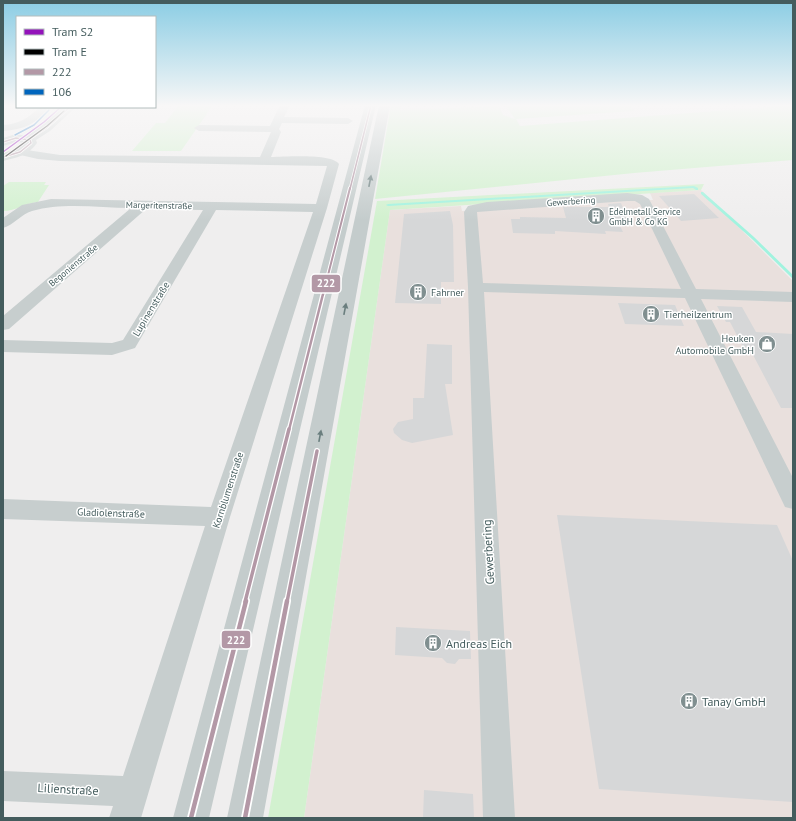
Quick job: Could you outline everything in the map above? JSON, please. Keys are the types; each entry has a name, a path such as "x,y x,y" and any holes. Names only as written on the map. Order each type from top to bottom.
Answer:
{"main road":[{"path":"191,818 361,143"},
{"path":"245,818 377,143"}],"street":[{"path":"3,157 20,152 30,146 31,143"},
{"path":"20,152 38,156 60,158 264,160 271,143"},
{"name":"Kornblumenstraße","path":"129,805 219,517 321,208 332,166 331,163 264,160"},
{"name":"Gewerbering","path":"499,818 476,287 470,212 473,209 627,197 638,198 645,202 793,500"},
{"name":"Margeritenstraße","path":"3,224 26,208 39,204 321,208"},
{"name":"Begonienstraße","path":"3,325 143,205"},
{"name":"Lupinenstraße","path":"3,346 112,349 129,344 212,206"},
{"path":"476,287 793,297"},
{"name":"Gladiolenstraße","path":"3,509 219,517"},
{"name":"Lilienstraße","path":"3,786 129,805"}],"shaded area":[{"path":"701,190 793,281 793,818 304,818 390,210 461,206 462,211 622,200 653,200 650,193"}],"green space":[{"path":"139,143 186,143 181,151 132,151"},
{"path":"384,143 793,143 793,160 634,173 375,199"},
{"path":"9,182 46,182 44,185 49,185 38,202 12,210 3,211 3,186"},
{"path":"704,184 701,190 390,210 304,818 268,818 377,201"}],"building":[{"path":"694,194 719,218 681,221 659,196"},
{"name":"Edelmetall Service GmbH & Co KG","path":"621,203 630,226 620,226 623,232 605,231 606,234 555,231 555,234 513,233 511,219 520,219 520,217 566,218 563,207 609,207 608,204"},
{"path":"450,211 453,225 454,282 441,282 441,304 395,303 404,214"},
{"name":"Tierheilzentrum","path":"618,303 675,305 684,326 625,324"},
{"path":"717,306 742,307 756,332 793,334 793,408 781,408 752,353 746,353 730,322 726,322"},
{"path":"427,344 452,345 452,384 445,384 453,435 412,443 402,440 394,433 393,429 398,422 413,419 413,398 424,398"},
{"name":"Tanay GmbH","path":"557,515 777,525 793,561 793,802 599,789"},
{"name":"Andreas Eich","path":"396,627 470,631 471,659 459,659 455,664 447,663 442,658 395,655"},
{"path":"424,790 473,794 474,818 423,818"}],"waterway":[{"path":"388,205 694,187 697,189"},
{"path":"702,193 753,238 793,277"}],"tram line":[{"name":"S2","path":"3,152 15,143"},
{"name":"E","path":"6,156 23,143"}],"transit line":[{"name":"222","path":"3,157 20,152 31,143"},
{"name":"222","path":"191,818 361,143"},
{"name":"222","path":"245,818 317,451"}],"place":[{"name":"Edelmetall Service GmbH & Co KG","path":"596,216"},
{"name":"Fahrner","path":"418,292"},
{"name":"Tierheilzentrum","path":"651,314"},
{"name":"Heuken Automobile GmbH","path":"767,344"},
{"name":"Andreas Eich","path":"433,643"},
{"name":"Tanay GmbH","path":"689,701"}]}
